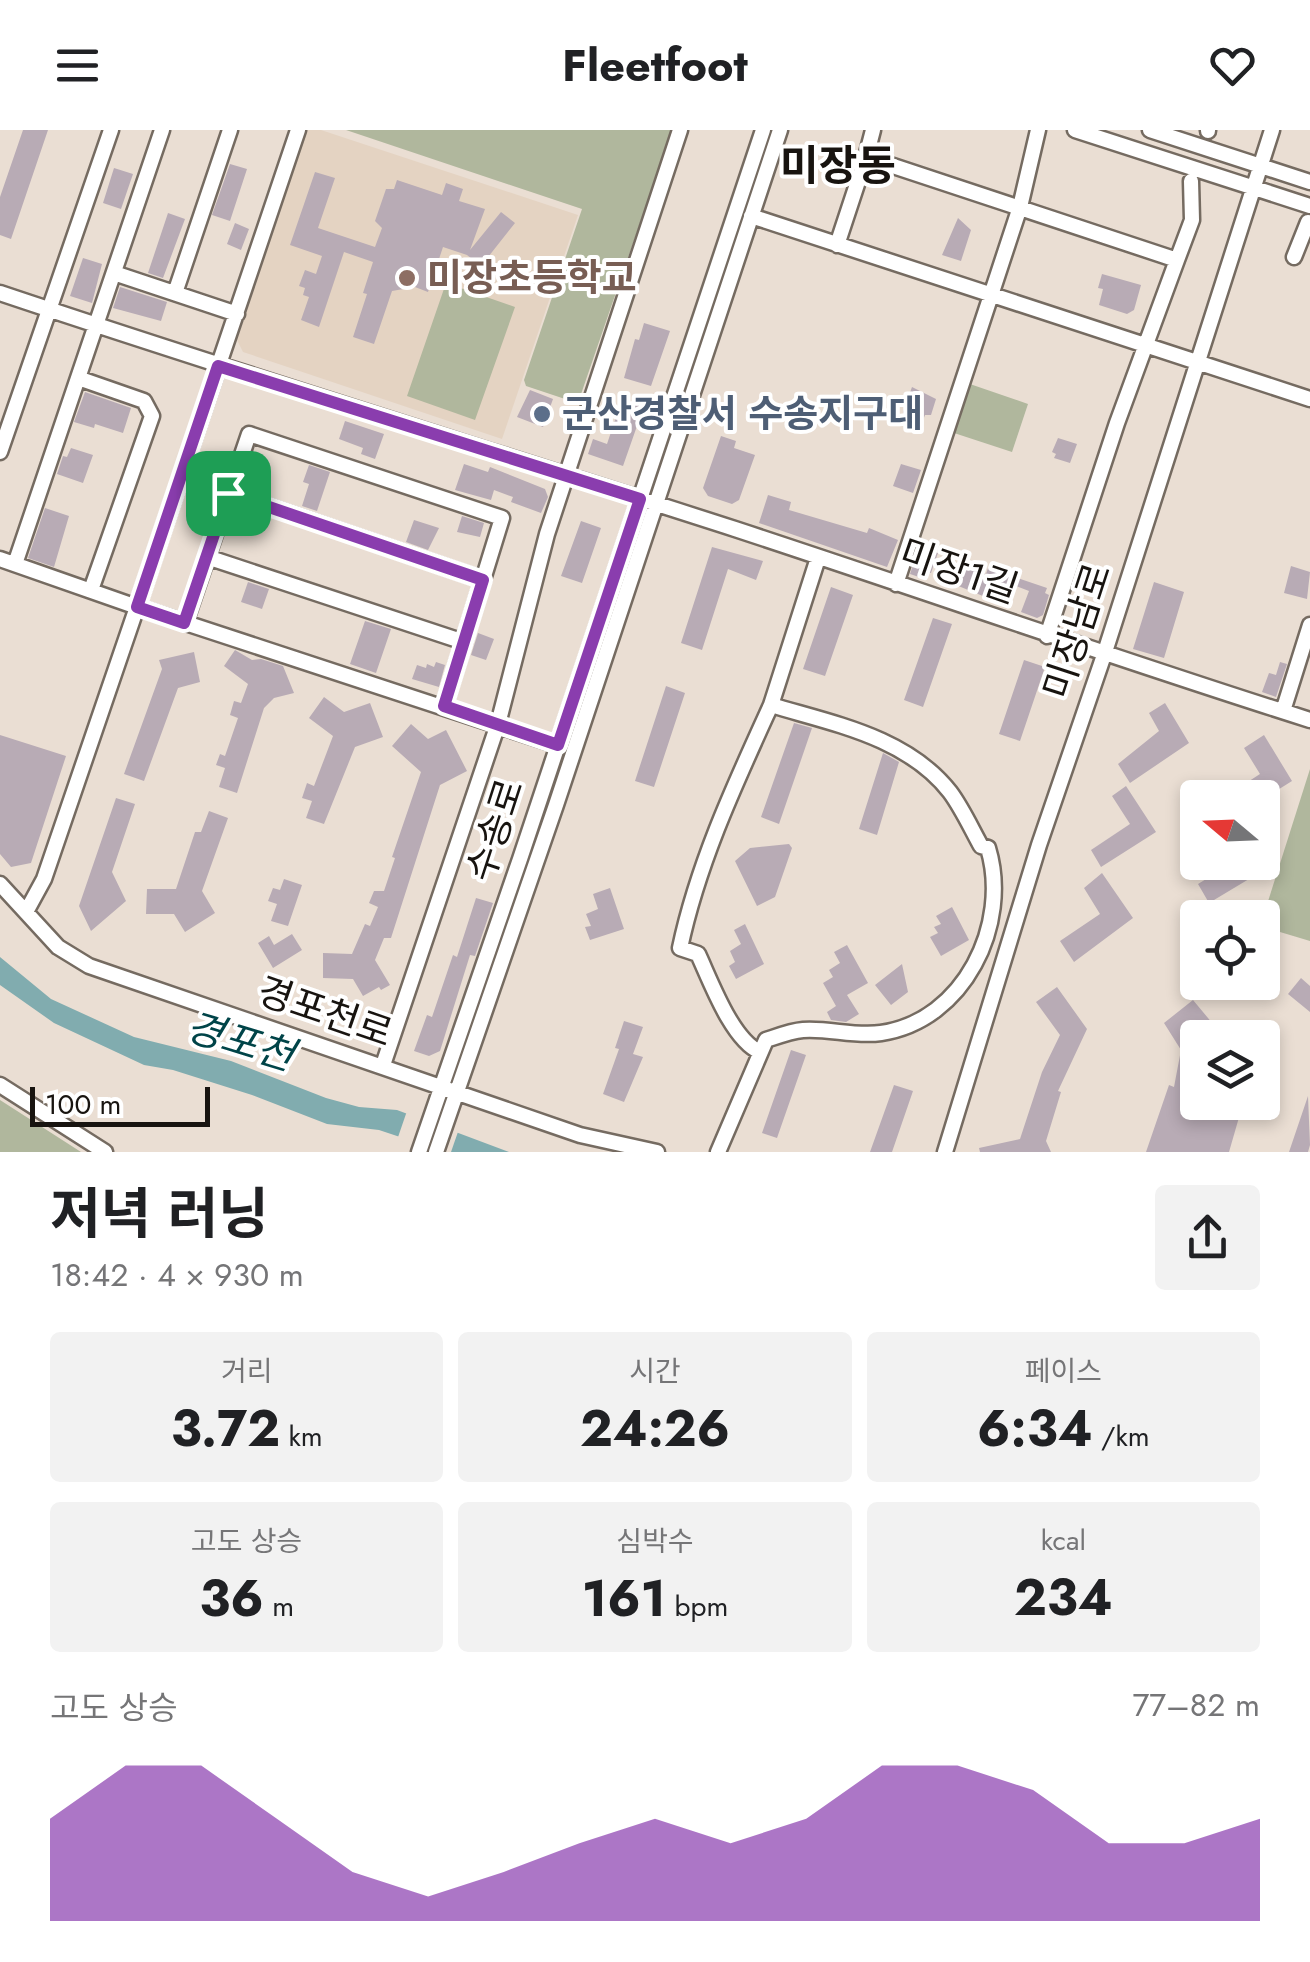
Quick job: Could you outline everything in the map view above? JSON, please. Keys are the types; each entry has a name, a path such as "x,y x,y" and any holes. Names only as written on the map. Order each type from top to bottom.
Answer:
{"street":[{"path":"0,452 111,130"},
{"path":"16,564 162,130"},
{"path":"175,293 230,130"},
{"path":"26,912 44,879 298,130"},
{"path":"382,1065 498,724 547,534 680,130"},
{"name":"수송로","path":"436,1152 763,130"},
{"name":"수송로","path":"418,1152 558,745 780,130"},
{"path":"838,245 873,130"},
{"path":"896,584 1020,206 1038,130"},
{"path":"1074,130 1310,206"},
{"path":"1150,130 1310,182"},
{"name":"미장남로","path":"945,1152 1039,844 1104,655 1272,130"},
{"path":"866,157 1177,260"},
{"path":"1047,636 1192,220 1191,181"},
{"path":"752,216 1310,400"},
{"path":"1294,257 1308,222"},
{"path":"114,273 237,314"},
{"name":"미장1길","path":"0,292 1310,720"},
{"path":"78,378 144,401 152,416 91,590"},
{"path":"184,623 248,434 502,518 444,706"},
{"path":"228,493 483,580"},
{"path":"207,557 464,642"},
{"path":"0,558 184,623 558,745"},
{"path":"760,1052 748,1047 733,1026 698,954 680,948 722,812 771,704 818,558"},
{"path":"1283,711 1310,625"},
{"path":"718,1152 766,1040 803,1030 860,1035 886,1032 932,1013 968,976 981,952 994,898 988,848 981,846 938,778 907,752 856,730 771,704"},
{"name":"경포천로","path":"0,884 58,947 89,966 382,1065 455,1098 580,1135 658,1152"},
{"path":"0,1085 105,1152"}],"shaded area":[{"name":"미장초등학교","path":"307,130 321,130 578,215 502,439 243,352 237,340"}],"green space":[{"path":"346,130 672,130 579,400 574,402 526,386 524,380 582,209"},
{"path":"446,283 515,307 475,420 407,396"},
{"path":"967,383 1028,404 1012,452 951,432"},
{"path":"1310,769 1310,941 1280,932 1280,900 1268,900 1275,880 1280,880 1280,864"},
{"path":"0,1100 81,1152 0,1152"}],"water":[{"path":"0,957 51,999 134,1037 231,1061 326,1098 359,1107 397,1110 509,1152 445,1152 379,1130 327,1124 252,1095 144,1065 54,1023 0,985"}],"pier":[{"path":"408,1108 460,1126 451,1152 430,1152 397,1140"}],"building":[{"path":"23,130 48,130 11,239 0,235 0,197"},
{"path":"230,164 247,169 230,221 212,215"},
{"path":"114,168 133,174 121,209 103,203"},
{"path":"315,172 335,178 318,228 375,247 382,228 375,221 386,189 394,189 397,180 442,195 446,183 463,189 459,201 485,209 470,250 501,212 515,223 481,266 467,255 443,247 428,292 415,287 392,291 374,344 353,337 373,262 344,252 319,327 301,320 309,297 303,295 305,288 299,286 305,270 316,274 322,256 290,245"},
{"path":"168,213 185,219 163,278 148,273"},
{"path":"958,218 971,230 961,261 942,255"},
{"path":"235,223 249,229 241,250 227,244"},
{"path":"83,258 102,264 92,303 70,296"},
{"path":"1102,274 1141,285 1134,310 1127,314 1099,305"},
{"path":"120,287 167,302 161,321 113,308"},
{"path":"644,323 670,331 651,386 624,378"},
{"path":"912,387 936,399 931,415 925,415 922,423 906,419 903,412"},
{"path":"530,390 553,399 543,427 517,417"},
{"path":"85,392 131,408 123,433 74,422"},
{"path":"622,399 644,406 623,466 588,454 593,439 607,444"},
{"path":"345,421 384,434 375,459 361,454 363,448 339,439"},
{"path":"721,436 736,441 734,448 755,455 739,500 732,504 708,496 703,488"},
{"path":"1058,438 1077,444 1070,463 1054,458 1056,454 1052,452"},
{"path":"71,448 93,455 83,483 57,474 63,456 67,457"},
{"path":"464,464 488,472 490,467 545,489 548,497 541,513 511,502 513,497 494,490 491,500 455,490"},
{"path":"901,464 921,470 913,493 893,486"},
{"path":"309,465 330,472 317,511 302,506 309,484 303,482"},
{"path":"768,495 791,502 789,510 867,533 869,528 898,540 887,567 759,523"},
{"path":"45,508 69,516 54,567 28,558"},
{"path":"462,516 484,523 480,537 457,532"},
{"path":"414,520 439,528 428,550 406,542"},
{"path":"581,521 601,528 582,583 561,576"},
{"path":"712,547 763,561 756,580 728,569 702,650 681,643"},
{"path":"919,547 938,553 925,579 910,574"},
{"path":"963,565 986,574 988,568 1047,588 1045,593 1049,595 1043,615 1037,618 1021,612 1029,591 1008,583 1003,598 995,601 956,585"},
{"path":"1291,566 1310,572 1307,599 1284,593"},
{"path":"248,582 269,589 262,609 241,602"},
{"path":"1154,582 1184,592 1164,658 1133,649"},
{"path":"831,587 853,595 825,676 803,669"},
{"path":"933,618 952,624 923,707 904,700"},
{"path":"365,621 391,629 376,673 350,664"},
{"path":"478,633 494,639 486,660 471,655"},
{"path":"235,650 252,660 283,666 294,693 274,698 264,708 237,793 219,787 225,768 216,765 220,754 225,756 238,718 230,715 234,701 241,703 248,684 224,666"},
{"path":"194,652 200,682 178,688 144,781 124,774 162,669 159,660"},
{"path":"1024,660 1045,667 1020,741 999,734"},
{"path":"436,662 445,665 439,687 412,679 417,665 434,667"},
{"path":"1280,662 1287,664 1276,697 1262,692 1269,673 1276,675"},
{"path":"666,686 685,693 654,787 635,781"},
{"path":"324,697 344,712 370,703 383,737 355,747 324,824 306,818 312,801 302,798 307,783 314,786 333,736 309,718"},
{"path":"1165,703 1189,743 1130,783 1118,764 1159,731 1149,713"},
{"path":"794,723 812,728 779,824 761,817"},
{"path":"411,724 428,739 446,730 467,771 440,785 391,938 384,938 375,960 390,985 363,996 353,979 323,978 323,953 352,954 365,924 370,926 378,907 369,903 374,891 384,891 421,772 392,746"},
{"path":"0,735 66,756 31,863 11,867 0,854"},
{"path":"1264,735 1292,781 1280,789 1280,780 1251,780 1260,774 1244,748"},
{"path":"883,753 899,762 877,835 859,829"},
{"path":"1126,786 1156,832 1101,867 1091,850 1130,824 1112,796"},
{"path":"116,798 135,804 112,872 126,901 91,931 79,906"},
{"path":"209,811 228,818 202,891 215,913 185,932 174,914 146,914 147,889 176,889 195,832 201,832"},
{"path":"789,844 792,848 775,897 757,906 735,861 750,848"},
{"path":"1102,873 1133,918 1074,962 1060,941 1100,914 1084,888"},
{"path":"284,879 302,885 288,926 271,921 277,904 268,901 273,888 280,890"},
{"path":"1205,880 1247,880 1214,900 1207,900 1198,884"},
{"path":"610,888 624,929 590,940 585,927 591,926 586,914 598,909 593,894"},
{"path":"476,898 493,903 475,956 470,955 440,1051 429,1056 414,1051 427,1015 432,1017 453,955 457,957"},
{"path":"952,907 969,940 941,956 930,937 938,933 934,927 941,924 936,916"},
{"path":"745,924 764,964 736,979 729,966 735,962 730,951 741,944 734,930"},
{"path":"292,934 302,950 273,968 258,943 269,936 274,945"},
{"path":"847,945 868,983 847,995 859,1014 846,1022 831,1020 827,1012 836,1006 823,983 833,977 829,970 840,963 834,952"},
{"path":"902,964 908,992 891,1005 875,985"},
{"path":"1301,978 1310,986 1310,1012 1288,994"},
{"path":"1057,987 1087,1029 1058,1091 1061,1092 1046,1141 1051,1152 980,1152 979,1148 1020,1139 1042,1072 1060,1035 1036,1002"},
{"path":"1193,1000 1210,1020 1180,1020 1180,1048 1164,1023"},
{"path":"624,1021 643,1027 633,1054 643,1057 624,1102 603,1094"},
{"path":"791,1050 806,1055 777,1138 762,1133"},
{"path":"1180,1055 1180,1120 1238,1120 1229,1152 1146,1152 1169,1085 1174,1087"},
{"path":"894,1085 913,1091 892,1152 870,1152"},
{"path":"1308,1096 1308,1152 1289,1152"}],"place":[{"name":"미장초등학교","path":"407,278"},
{"name":"군산경찰서 수송지구대","path":"542,414"}],"district":[{"name":"미장동","path":"838,165"}],"route":[{"path":"218,366 640,499 558,745 444,706 483,580 228,493 184,623 137,607 218,366"}],"water label":[{"name":"경포천","path":"240,1041"}]}
